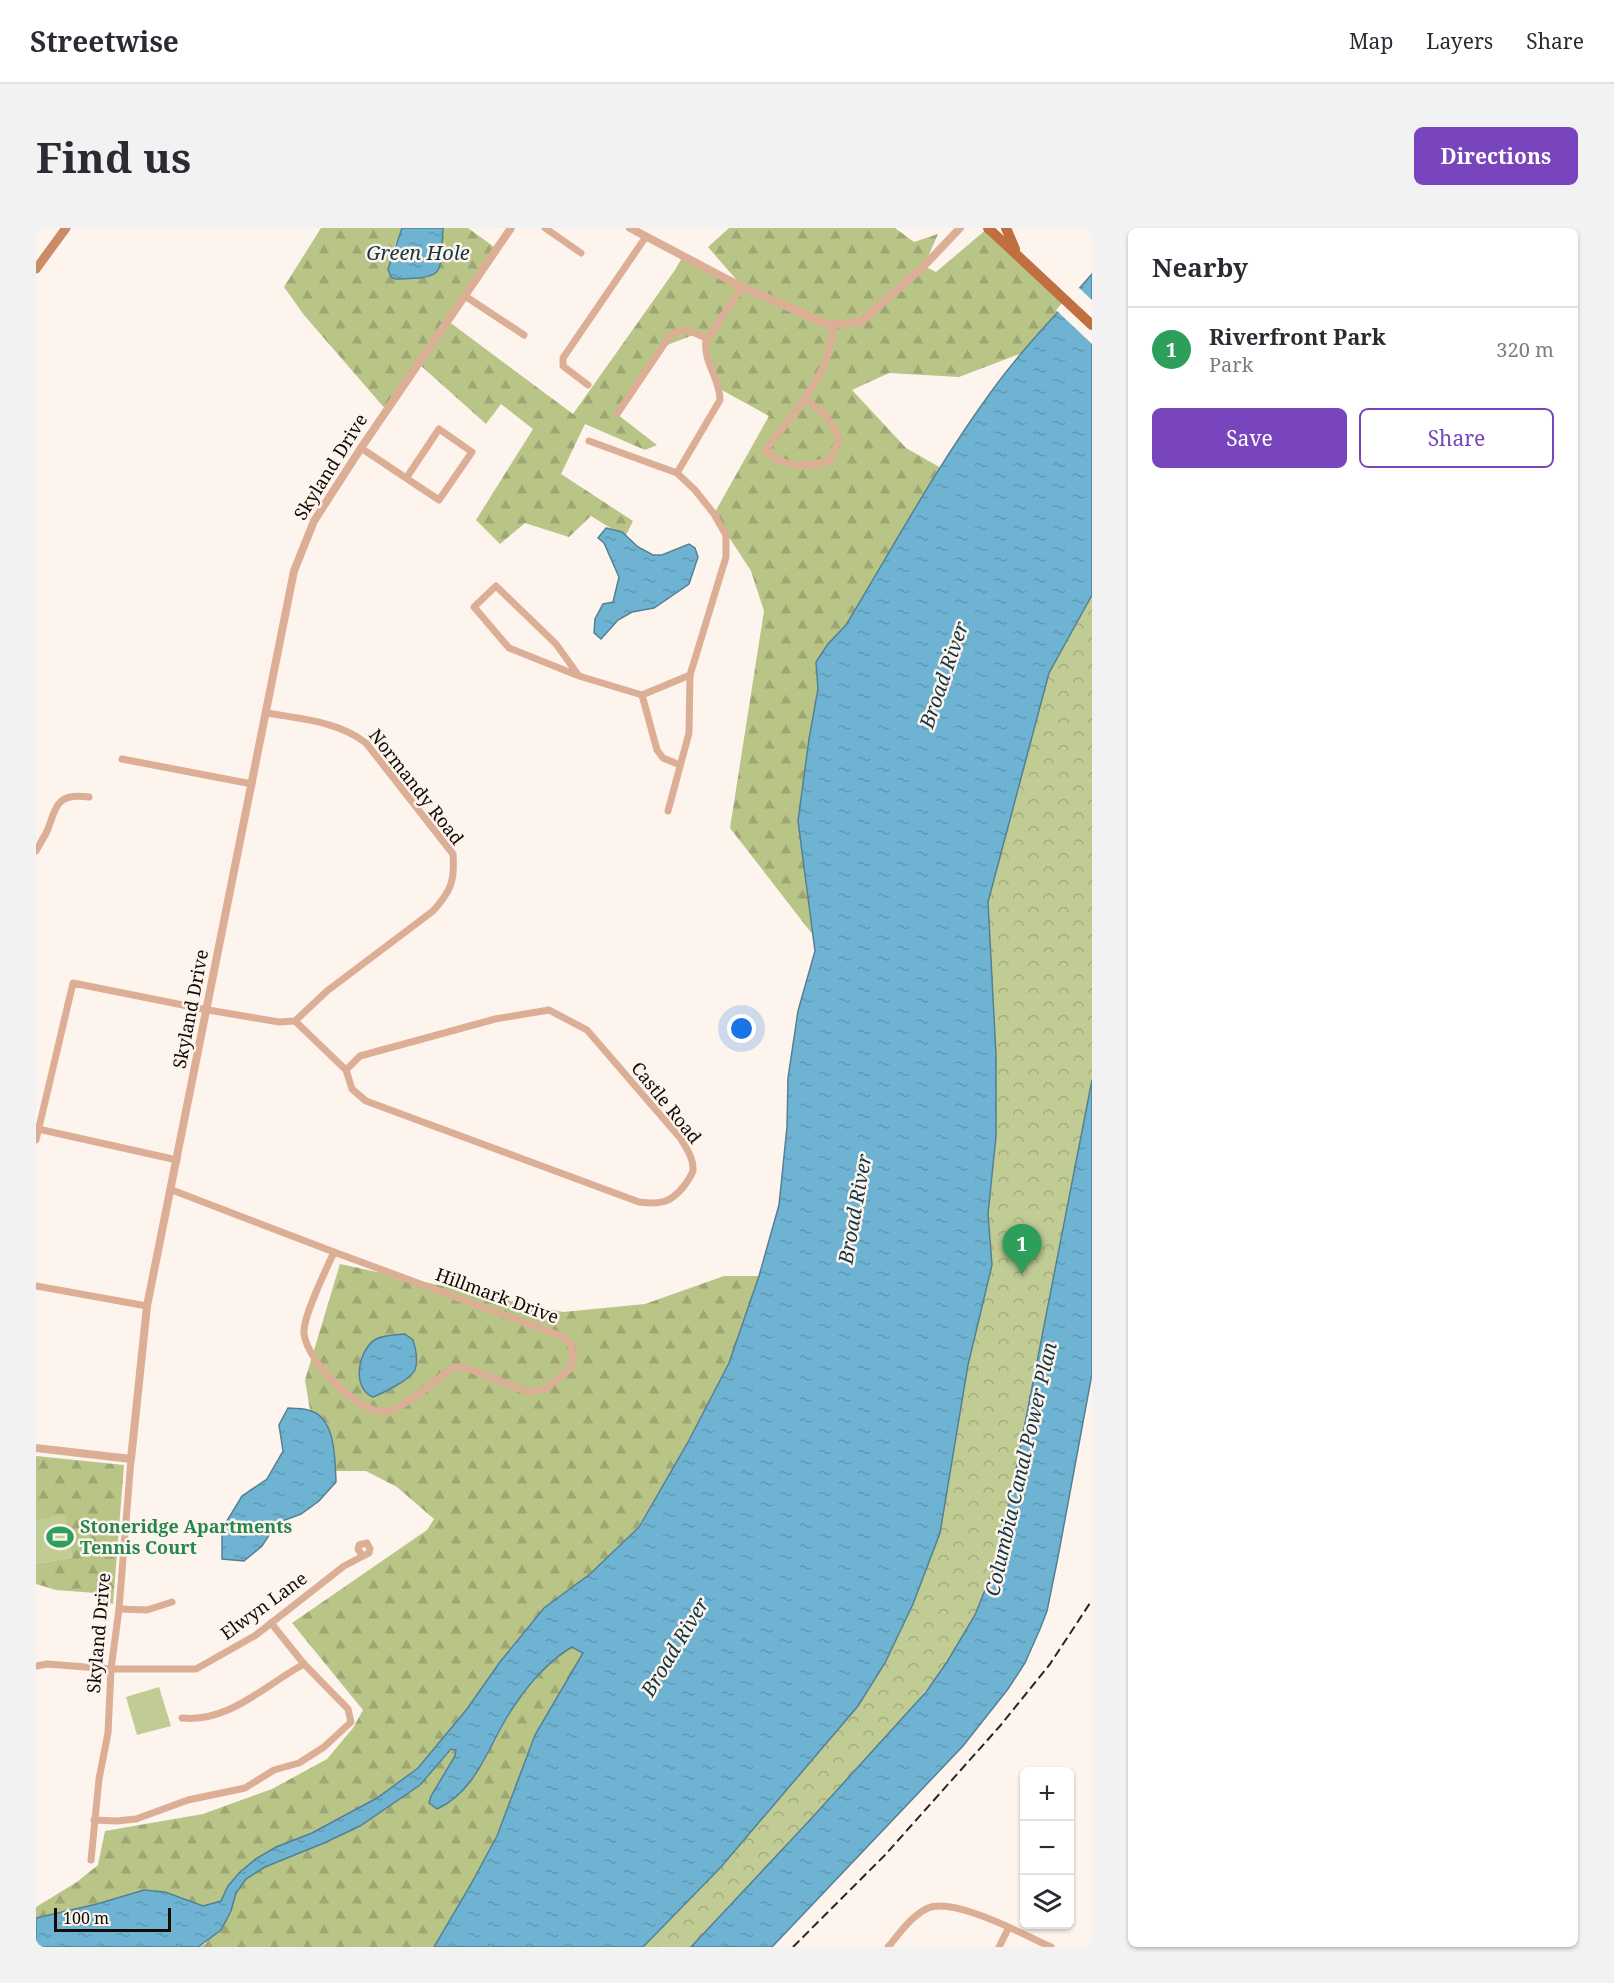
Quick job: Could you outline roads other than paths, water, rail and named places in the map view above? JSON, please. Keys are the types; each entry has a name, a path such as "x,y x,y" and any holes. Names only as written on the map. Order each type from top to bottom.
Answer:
{"main road":[{"path":"36,268 66,228"},
{"path":"988,228 1092,325"},
{"path":"1006,228 1017,255"}],"street":[{"name":"Skyland Drive","path":"91,1860 94,1820 108,1733 111,1669 147,1306 292,582 300,554 314,521 511,228"},
{"path":"545,228 581,253"},
{"path":"630,228 645,238 697,262 742,287 828,325 862,321 924,266 960,228"},
{"path":"588,385 562,366 563,358 645,238"},
{"path":"677,473 720,399 720,388 705,351 707,339 742,287"},
{"path":"465,296 524,335"},
{"path":"804,400 815,405 832,422 839,439 830,461 803,467 778,461 765,452 804,400 827,357 834,324"},
{"path":"617,414 669,337 679,329 707,339"},
{"path":"361,448 439,500 472,452 439,429 407,477"},
{"path":"588,441 677,473 695,490 714,514 726,535 726,557 690,675 689,732 668,811"},
{"path":"579,676 556,644 496,586 474,607 509,648 579,676 642,696 690,675"},
{"path":"642,696 657,750 663,758 680,765"},
{"name":"Normandy Road","path":"267,713 333,725 352,732 366,743 453,854 454,876 448,895 434,911 327,991 295,1021"},
{"path":"122,759 252,784"},
{"path":"36,851 47,830 54,809 61,801 75,795 88,797"},
{"path":"36,1140 73,983 208,1010 279,1022 295,1021"},
{"name":"Castle Road","path":"295,1021 346,1070 352,1089 366,1101 639,1202 654,1204 666,1202 678,1194 693,1169 690,1156 681,1139 587,1030 549,1010 495,1019 360,1056 346,1070"},
{"path":"38,1129 177,1160"},
{"name":"Hillmark Drive","path":"172,1190 561,1336 570,1343 574,1354 570,1370 545,1389 528,1392 458,1367 449,1370 394,1409 376,1411 364,1406 338,1387 319,1367 308,1348 303,1333 307,1317 333,1252"},
{"path":"36,1286 147,1306"},
{"path":"36,1448 131,1459"},
{"name":"Elwyn Lane","path":"36,1666 47,1664 111,1669 196,1669 256,1635 344,1566 362,1555"},
{"path":"118,1609 147,1610 172,1602"},
{"path":"94,1820 136,1819 188,1800 245,1788 274,1770 299,1763 324,1748 351,1722 348,1709 304,1664 271,1623"},
{"path":"182,1718 196,1719 224,1713 304,1664"},
{"path":"888,1947 918,1914 940,1905 964,1909 1051,1947"},
{"path":"999,1947 1008,1929"}],"water":[{"name":"Green Hole","path":"402,228 443,228 440,266 437,272 424,277 395,279 391,277 388,269"},
{"name":"Broad River","path":"1092,274 1092,595 1049,673 988,902 996,1055 996,1136 988,1214 992,1265 968,1365 940,1533 913,1604 885,1663 858,1706 721,1867 643,1947 434,1947 497,1836 535,1735 583,1653 572,1647 547,1666 526,1689 473,1777 451,1801 437,1809 429,1803 455,1756 456,1750 451,1749 420,1785 360,1826 265,1867 246,1879 236,1893 231,1911 221,1930 198,1947 36,1947 36,1918 144,1890 165,1892 203,1906 221,1901 228,1886 257,1858 276,1847 312,1833 377,1798 418,1768 467,1709 500,1662 544,1608 590,1574 639,1527 687,1444 729,1363 759,1276 779,1205 787,1127 788,1078 798,1011 815,951 798,821 818,689 816,662 828,644 846,625 971,420 1027,346"},
{"path":"606,528 622,532 638,547 653,555 662,555 689,544 695,548 698,557 689,584 654,608 632,612 618,620 601,639 594,633 595,619 603,604 613,602 619,577 604,543 598,538"},
{"name":"Columbia Canal Power Plan","path":"1092,1080 1092,1374 1047,1611 1025,1663 1008,1689 963,1746 772,1947 691,1947 926,1692 975,1615 993,1570 1003,1536"},
{"path":"405,1334 413,1340 416,1351 415,1370 402,1382 373,1397 366,1392 360,1378 361,1360 365,1351 376,1339"},
{"path":"288,1408 308,1410 317,1414 324,1421 332,1440 336,1482 319,1501 301,1514 277,1523 262,1546 244,1561 222,1559 222,1529 242,1496 267,1479 283,1451 279,1425"}],"railway":[{"path":"793,1947 885,1855 1000,1726 1050,1664 1092,1600"}],"place":[{"name":"Riverfront Park","path":"1022,1274"},
{"name":"Stoneridge Apartments Tennis Court","path":"60,1537"}]}
